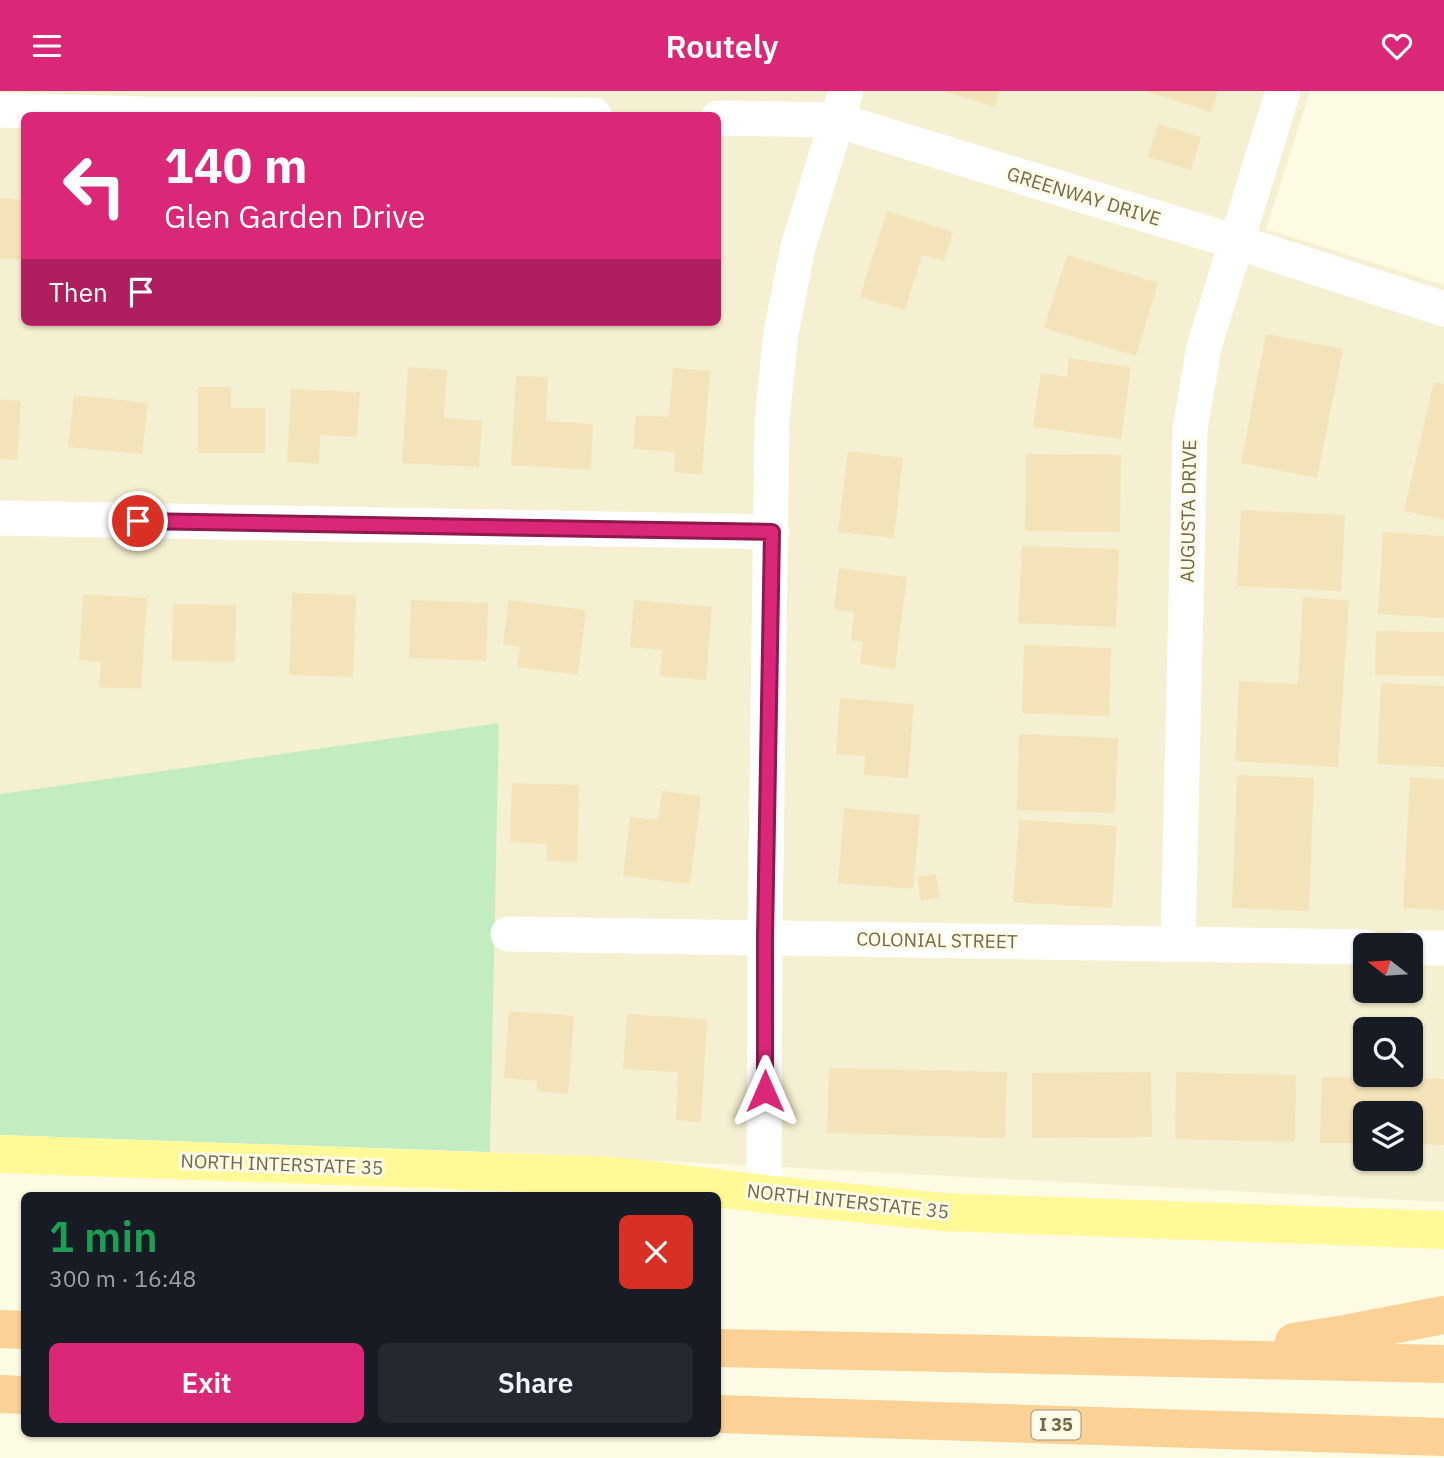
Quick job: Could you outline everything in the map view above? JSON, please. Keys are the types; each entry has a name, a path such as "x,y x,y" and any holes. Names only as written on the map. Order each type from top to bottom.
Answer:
{"highway":[{"path":"1186,1357 1345,1334 1444,1315"},
{"path":"0,1329 21,1330"},
{"path":"721,1348 1444,1364"},
{"path":"0,1394 21,1395"},
{"name":"I 35","path":"721,1414 1444,1437"}],"main road":[{"name":"NORTH INTERSTATE 35","path":"0,1154 616,1176 943,1212 1444,1230"}],"street":[{"name":"AUGUSTA DRIVE","path":"1178,944 1190,430 1204,347 1283,91"},
{"path":"0,110 144,102 531,103 578,112"},
{"name":"GREENWAY DRIVE","path":"721,118 841,106 1236,242 1444,309"},
{"path":"764,1194 772,421 781,333 797,247 841,106"},
{"path":"0,518 772,532"},
{"name":"COLONIAL STREET","path":"508,933 1353,947"},
{"path":"1423,948 1444,948"}],"shaded area":[{"path":"0,91 1310,91 1266,229 1444,285 1444,1202 490,1152 499,723 0,794"}],"green space":[{"path":"499,723 490,1152 0,1135 0,794"}],"building":[{"path":"943,91 999,91 995,107"},
{"path":"1146,91 1218,91 1211,112"},
{"path":"1158,124 1201,137 1191,170 1148,157"},
{"path":"0,198 21,200 21,260 0,258"},
{"path":"887,211 953,232 944,261 922,255 905,310 860,297"},
{"path":"1067,255 1158,283 1136,356 1044,328"},
{"path":"1266,334 1343,349 1317,478 1241,463"},
{"path":"1069,358 1131,367 1121,439 1033,427 1041,373 1067,377"},
{"path":"408,367 447,370 444,418 482,421 479,467 402,463"},
{"path":"673,368 710,371 702,474 674,472 675,452 633,449 636,415 669,417"},
{"path":"516,376 548,377 546,421 593,424 591,470 511,465"},
{"path":"1434,382 1444,384 1444,520 1404,511"},
{"path":"198,387 231,387 231,408 265,408 265,453 198,453"},
{"path":"291,389 360,392 357,437 320,435 319,464 287,462"},
{"path":"74,395 148,403 142,454 68,447"},
{"path":"0,399 21,401 17,460 0,459"},
{"path":"848,451 903,458 894,538 838,532"},
{"path":"1026,454 1121,455 1120,532 1025,531"},
{"path":"1241,510 1345,515 1341,591 1237,586"},
{"path":"1383,532 1444,536 1444,618 1378,614"},
{"path":"1022,546 1119,549 1116,627 1018,623"},
{"path":"839,568 907,577 895,669 860,664 863,642 851,640 854,612 834,609"},
{"path":"292,593 356,595 353,677 289,675"},
{"path":"83,594 147,598 141,689 99,687 101,662 79,660"},
{"path":"1303,597 1349,600 1338,767 1235,761 1239,681 1298,684"},
{"path":"411,600 488,603 486,661 409,658"},
{"path":"509,600 586,610 578,675 517,667 520,647 503,644"},
{"path":"634,600 712,607 706,680 660,676 662,650 630,647"},
{"path":"173,604 236,605 235,662 172,661"},
{"path":"1376,631 1444,632 1444,676 1375,675"},
{"path":"1024,645 1111,648 1109,716 1022,713"},
{"path":"1381,683 1444,686 1444,767 1377,764"},
{"path":"840,698 914,704 908,778 864,775 865,756 836,754"},
{"path":"1019,734 1118,738 1115,813 1017,810"},
{"path":"1237,775 1314,778 1309,911 1232,908"},
{"path":"1410,777 1444,779 1444,910 1403,908"},
{"path":"512,783 579,785 577,862 547,861 547,844 510,842"},
{"path":"662,791 701,796 690,884 623,876 630,817 658,820"},
{"path":"844,808 920,815 913,889 838,883"},
{"path":"1019,820 1117,826 1112,908 1013,902"},
{"path":"936,874 940,897 921,901 917,877"},
{"path":"509,1011 574,1016 568,1094 537,1091 537,1081 504,1078"},
{"path":"627,1014 707,1019 701,1122 676,1120 678,1072 623,1069"},
{"path":"829,1068 1007,1072 1005,1138 827,1133"},
{"path":"1151,1072 1152,1137 1032,1138 1032,1073"},
{"path":"1176,1072 1296,1075 1295,1142 1175,1139"},
{"path":"1322,1077 1353,1078 1353,1087 1423,1087 1423,1079 1444,1079 1444,1145 1423,1144 1423,1101 1353,1101 1353,1143 1320,1143"}],"route":[{"path":"138,521 772,532 765,1091"}]}
